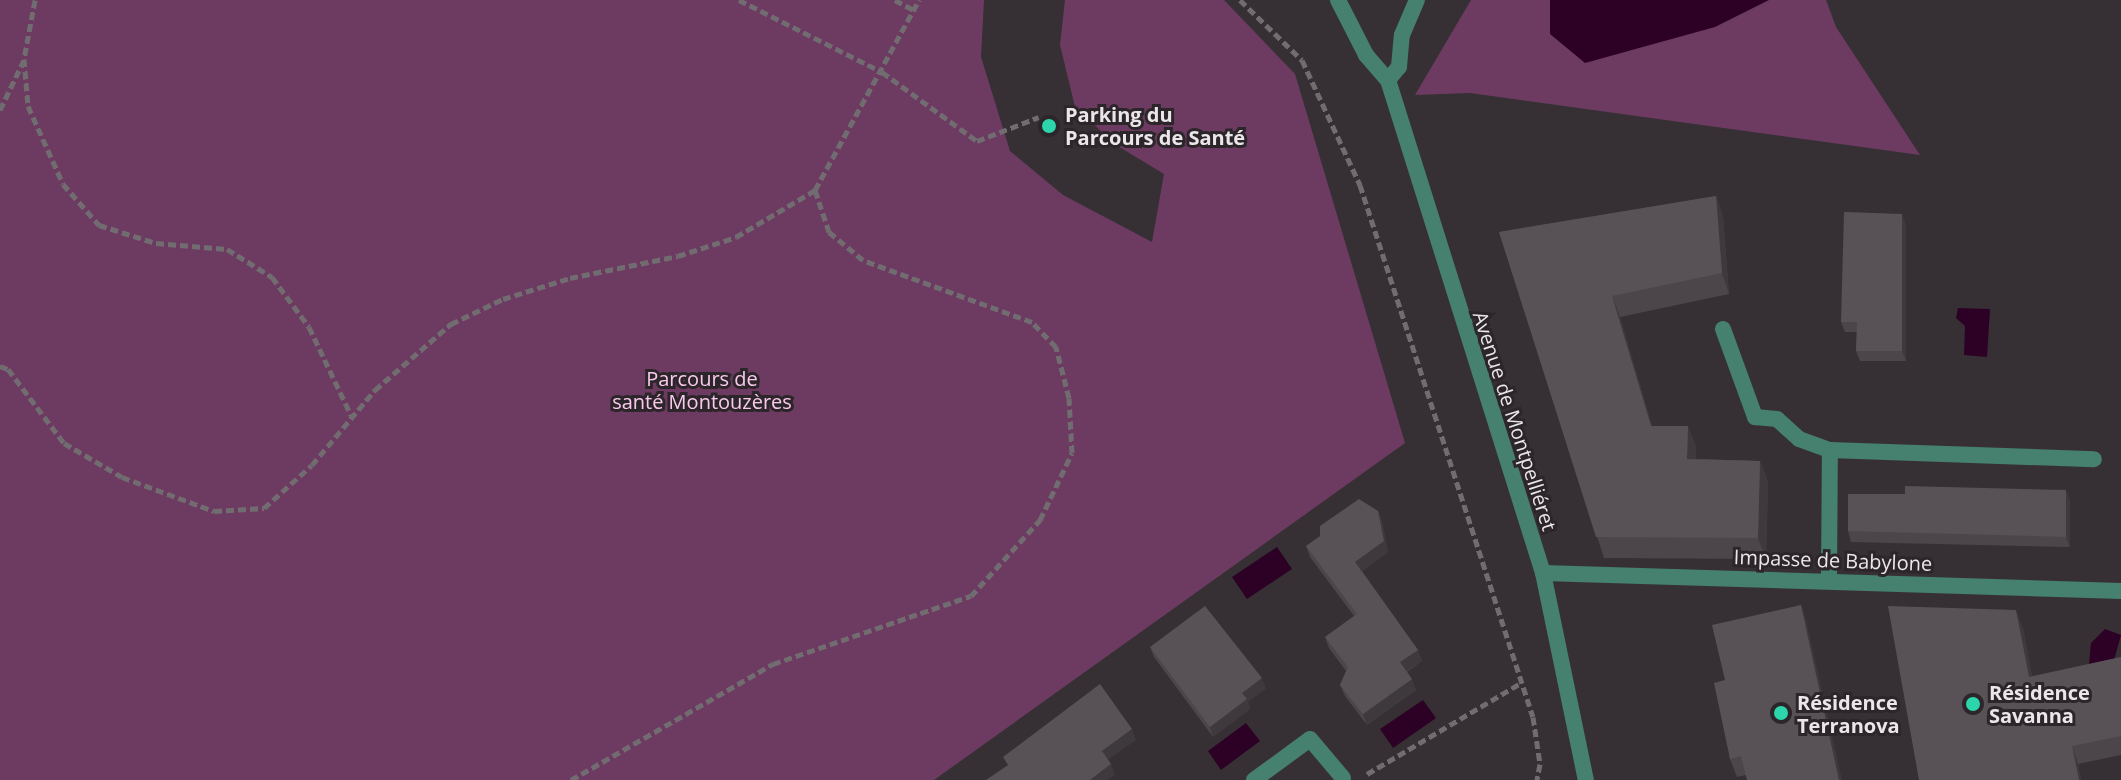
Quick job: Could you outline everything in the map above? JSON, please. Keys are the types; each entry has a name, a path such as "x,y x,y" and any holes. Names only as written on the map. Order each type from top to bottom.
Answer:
{"street":[{"name":"Avenue de Montpelliéret","path":"1338,0 1366,55 1388,80 1543,573 1586,780"},
{"path":"1388,80 1399,67 1402,35 1417,0"},
{"path":"1723,329 1755,417 1777,419 1799,439 1830,450 2094,459"},
{"path":"1829,579 1830,450"},
{"name":"Impasse de Babylone","path":"1543,573 1829,579 2121,591"},
{"path":"1254,780 1310,739 1343,778"}],"path":[{"path":"0,110 24,59 35,0"},
{"path":"739,0 882,72 977,141 1039,117"},
{"path":"895,0 914,10"},
{"path":"0,366 8,369 64,443 122,477 214,511 264,508 312,465 375,390 451,324 503,299 570,278 678,256 736,237 815,190 919,0"},
{"path":"1240,0 1302,60 1360,185 1519,684 1533,717 1540,764 1537,780"},
{"path":"24,59 28,106 63,184 99,225 156,243 227,249 272,277 309,327 352,417"},
{"path":"571,780 773,664 971,596 1040,520 1072,453 1069,398 1056,347 1032,322 863,260 829,232 815,190"},
{"path":"1343,778 1375,772 1519,684"}],"green space":[{"name":"Parcours de santé Montouzères","path":"0,0 984,0 981,57 1010,151 1063,195 1152,242 1164,174 1116,145 1075,107 1060,45 1065,0 1224,0 1295,74 1405,443 934,780 0,780"},
{"path":"1471,0 1826,0 1836,27 1920,155 1470,93 1415,95"}],"shaded area":[{"path":"1550,0 1769,0 1715,27 1585,63 1550,34"},
{"path":"1958,308 1990,309 1987,357 1964,355 1965,326 1956,318"},
{"path":"1277,547 1292,569 1247,599 1232,577"},
{"path":"2105,629 2121,635 2112,667 2089,664 2091,643"},
{"path":"1423,700 1436,718 1393,748 1380,729"},
{"path":"1246,723 1260,741 1221,770 1208,751"}],"building":[{"path":"1716,196 1722,273 1612,296 1651,426 1688,426 1687,459 1760,461 1758,538 1596,537 1499,232"},
{"path":"1844,212 1902,214 1902,351 1856,351 1857,322 1841,322"},
{"path":"1905,486 2066,490 2066,537 1848,531 1848,494 1905,494"},
{"path":"1359,499 1378,511 1384,541 1355,562 1418,650 1400,662 1412,679 1363,714 1340,685 1348,667 1325,637 1357,614 1306,546 1320,536 1320,526"},
{"name":"Résidence Terranova","path":"1801,605 1839,780 1747,780 1741,756 1730,759 1714,683 1725,680 1712,625"},
{"path":"1205,606 1262,678 1242,693 1247,699 1210,727 1150,647"},
{"name":"Résidence Savanna","path":"1888,606 2016,610 2029,677 2121,657 2121,736 2072,746 2079,780 1919,780"},
{"path":"1100,684 1132,729 1102,751 1111,764 1090,780 986,780 1008,765 1003,757"}],"place":[{"name":"Parking du Parcours de Santé","path":"1049,126"},
{"name":"Résidence Savanna","path":"1973,704"},
{"name":"Résidence Terranova","path":"1781,713"}]}
